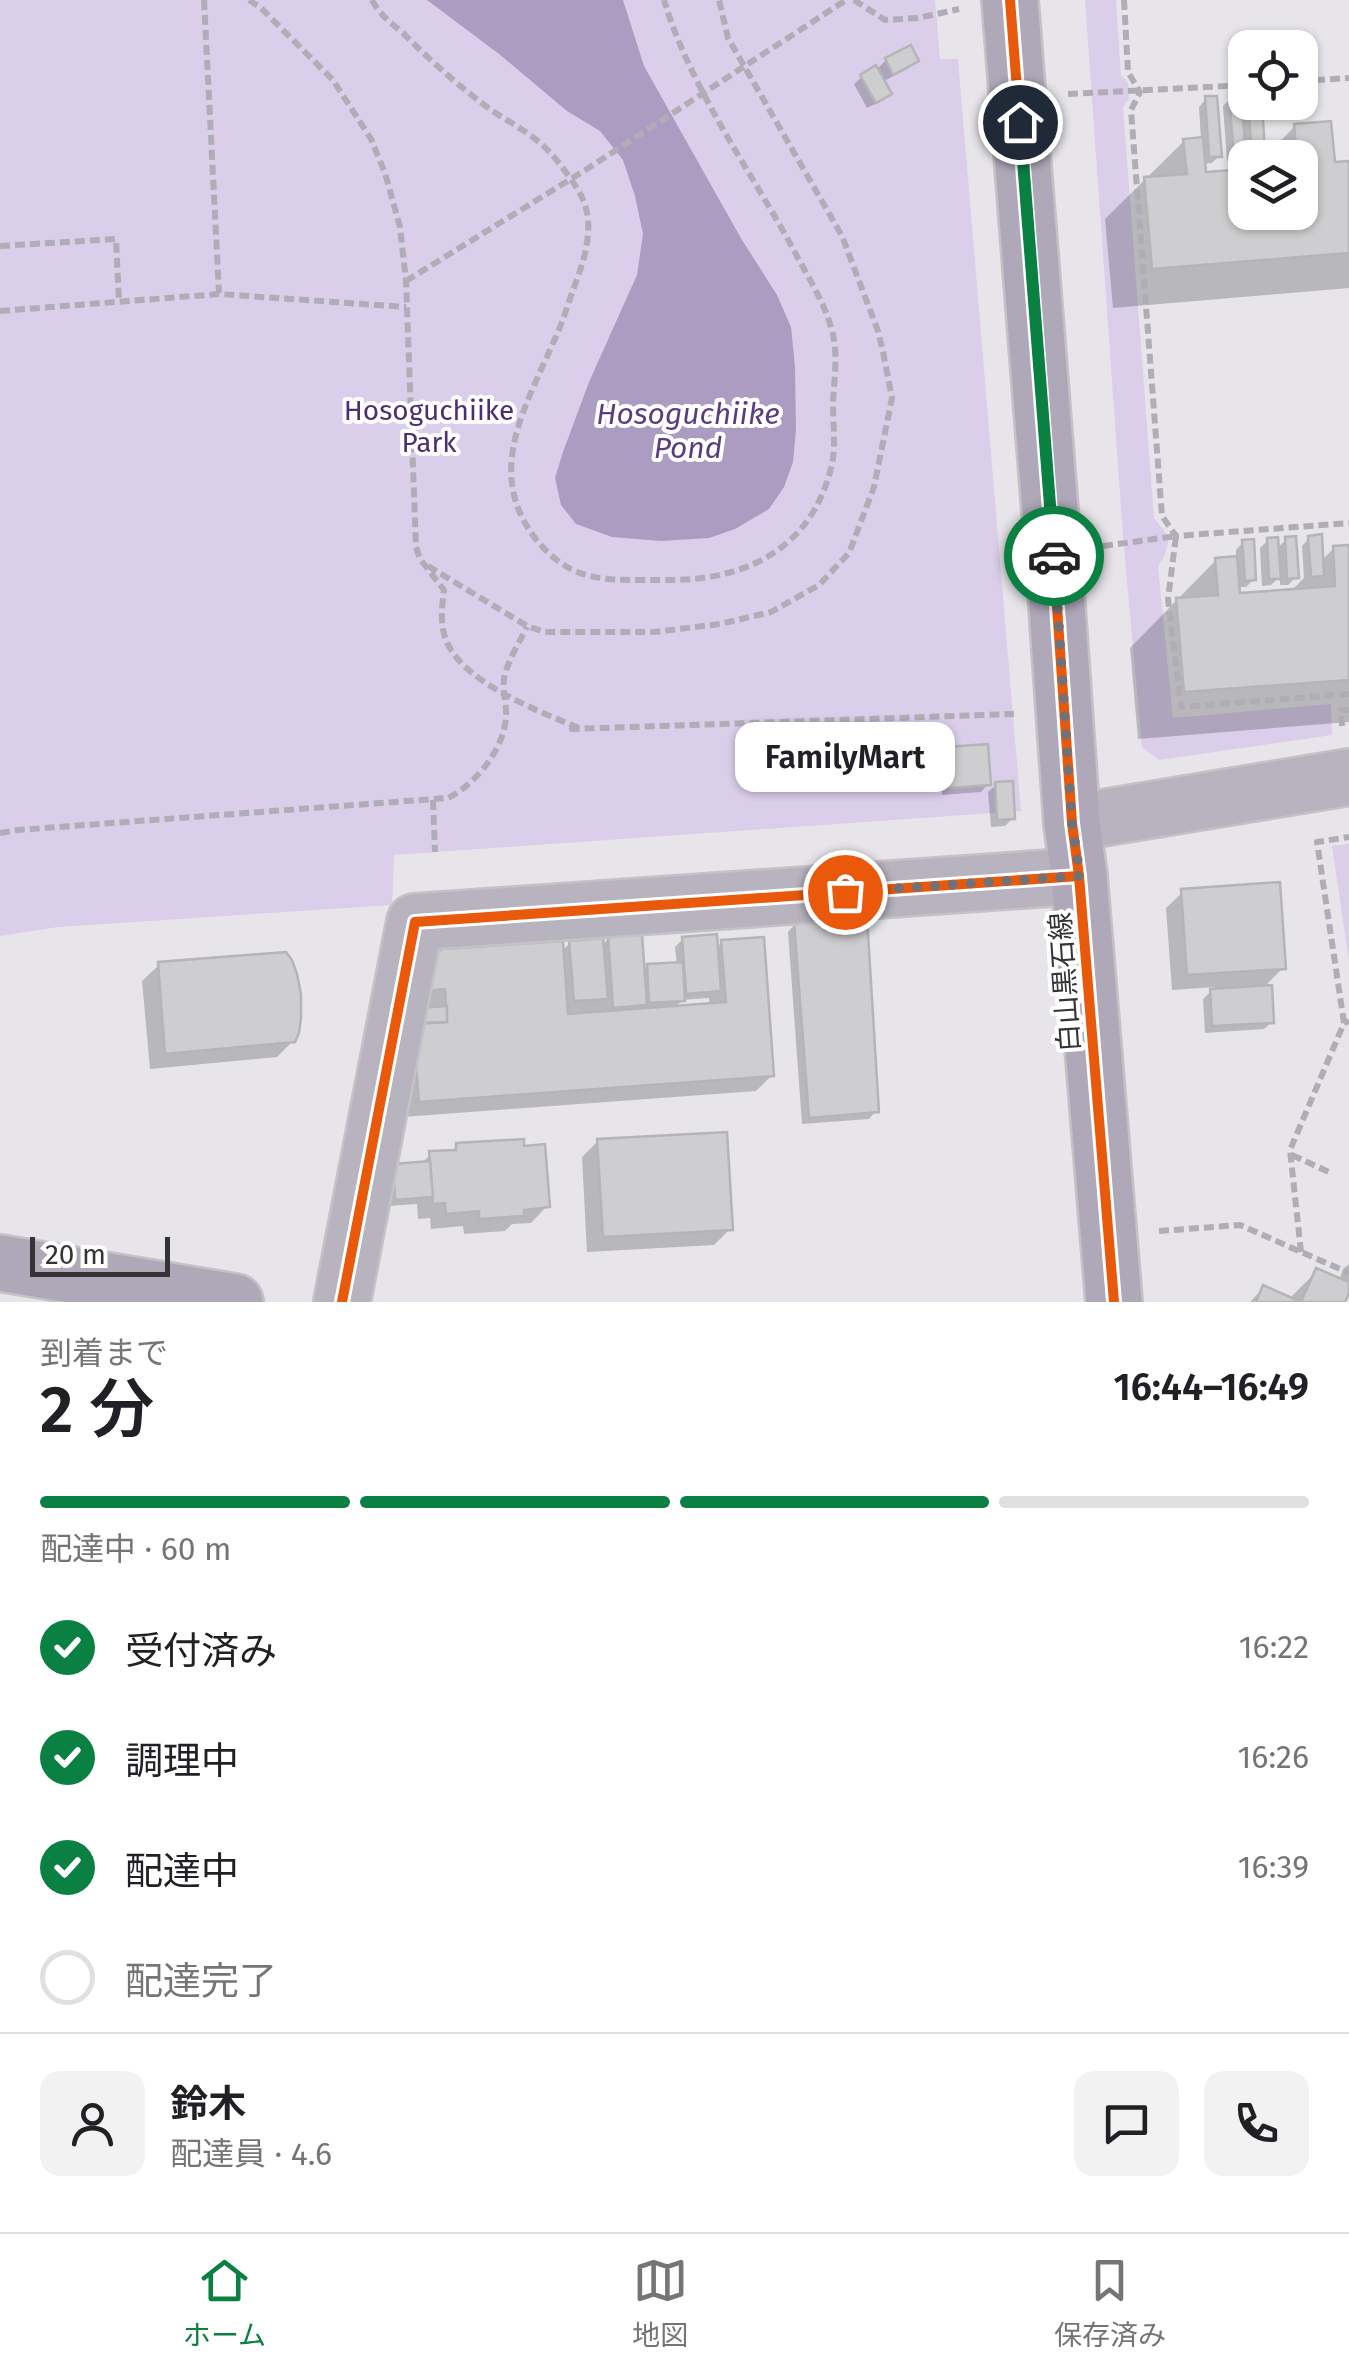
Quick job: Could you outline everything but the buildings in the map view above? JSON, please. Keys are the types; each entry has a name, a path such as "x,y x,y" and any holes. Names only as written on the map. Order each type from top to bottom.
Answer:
{"street":[{"name":"白山黒石線","path":"988,4 1053,549 1072,823 1080,876 1114,1302"},
{"path":"1072,823 1346,752"},
{"path":"342,1302 415,922 1080,876"},
{"path":"0,1263 235,1302"}],"path":[{"path":"204,0 219,294"},
{"path":"249,0 262,8 333,80 371,139 384,173 400,227 406,281 416,546 420,559 444,590 441,616 446,641 466,669 503,694 579,728 572,729 1024,713"},
{"path":"372,0 377,10 472,95 538,141 559,162 585,200 587,247 556,338 518,423 511,453 514,494 524,519 539,543 576,573 609,580 690,580 738,570 771,557 806,526 822,498 833,461 835,358 833,330 819,298 703,92 683,53 664,0"},
{"path":"420,559 527,626 546,632 654,632 771,612 819,585 849,553 874,487 892,398 878,330 842,236 728,38 720,0"},
{"path":"406,281 587,169 846,0"},
{"path":"854,0 885,20 918,18 988,4"},
{"path":"943,0 944,12"},
{"path":"1124,0 1128,72 1140,92"},
{"path":"1318,80 1349,78"},
{"path":"1068,94 1228,86"},
{"path":"1140,92 1132,110 1162,516 1176,536 1168,599 1181,707 1349,694"},
{"path":"0,246 116,239 119,302"},
{"path":"0,310 219,294 406,307"},
{"path":"1102,546 1176,536 1349,523"},
{"path":"0,834 448,798 461,792 491,758 504,732 504,678 527,626"},
{"path":"1346,752 1341,710 1349,710"},
{"path":"433,800 435,852"},
{"path":"1301,1252 1290,1150 1346,1022 1317,842 1349,836"},
{"path":"1291,1154 1329,1172"},
{"path":"1158,1232 1240,1224 1349,1273"}],"green space":[{"name":"Hosoguchiike Park","path":"0,0 935,0 940,59 958,59 1021,811 394,855 392,905 58,927 0,936"},
{"path":"1085,0 1116,0 1121,75 1128,82 1129,99 1123,107 1154,518 1169,539 1158,566 1173,718 1331,704 1332,735 1159,760 1142,747"},
{"path":"1349,844 1349,961 1332,846"}],"water":[{"name":"Hosoguchiike Pond","path":"427,0 623,0 644,66 777,295 791,327 796,430 793,462 784,487 769,509 735,529 709,538 661,541 612,537 576,524 561,505 555,478 563,452 589,382 637,275 643,234 635,196 623,160 600,131 567,111"}],"cycle path":[{"path":"1010,0 1072,823 1114,1302"},
{"path":"342,1302 415,922 1079,876"}],"way so far":[{"path":"845,892 1080,876 1072,823 1054,556"}],"place":[{"name":"FamilyMart","path":"845,892"}],"route":[{"path":"1020,122 1054,556"}]}
